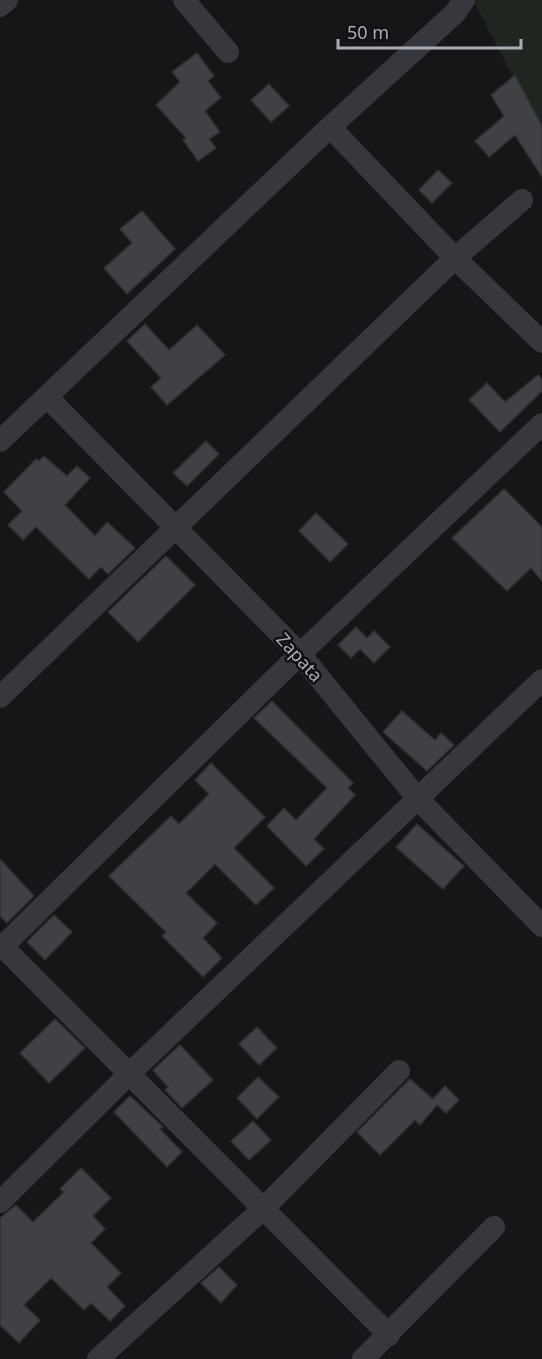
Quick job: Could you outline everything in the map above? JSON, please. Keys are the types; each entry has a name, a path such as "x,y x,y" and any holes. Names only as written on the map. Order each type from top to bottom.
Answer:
{"street":[{"path":"0,6 7,0"},
{"path":"184,0 228,52"},
{"path":"0,441 330,127 455,13 464,0"},
{"path":"330,127 455,258 542,342"},
{"path":"0,697 455,258 522,200"},
{"name":"Zapata","path":"47,397 300,654 418,799 540,922"},
{"path":"389,1335 1,946 300,654 542,424"},
{"path":"0,1202 129,1074 542,680"},
{"path":"98,1359 263,1209 399,1071"},
{"path":"363,1359 494,1227"}],"shaded area":[{"path":"473,0 542,0 542,132"}],"building":[{"path":"197,53 214,76 208,81 221,98 205,111 220,132 209,139 216,148 198,161 183,140 186,138 156,105 180,82 172,72"},
{"path":"515,75 542,126 542,177 515,135 489,157 475,141 504,116 491,95"},
{"path":"269,84 289,106 271,122 251,100"},
{"path":"438,170 452,183 432,203 419,190"},
{"path":"142,211 175,249 127,294 104,268 132,243 120,229"},
{"path":"145,324 169,350 197,325 225,355 167,405 151,387 161,378 127,341"},
{"path":"538,375 542,379 542,391 500,432 469,400 487,383 505,402"},
{"path":"206,441 219,454 187,486 173,473"},
{"path":"44,456 67,476 77,466 90,478 65,505 95,536 107,522 135,548 108,574 101,567 89,579 36,527 23,540 8,525 22,511 4,492 36,459 39,461"},
{"path":"504,489 542,527 542,581 531,568 507,591 452,538"},
{"path":"316,513 348,544 330,562 299,531"},
{"path":"166,556 195,585 138,642 108,612"},
{"path":"356,627 367,638 374,631 390,647 374,663 360,649 351,658 338,645"},
{"path":"272,701 353,783 348,788 355,795 314,839 324,849 306,866 267,826 284,808 296,820 327,788 254,718"},
{"path":"402,711 435,740 441,733 454,745 427,771 383,732"},
{"path":"211,763 265,817 234,848 274,888 256,905 215,864 186,893 217,923 203,938 222,958 203,977 162,936 166,932 109,876 171,816 179,824 209,794 195,780"},
{"path":"417,824 464,866 443,889 396,847"},
{"path":"0,859 34,896 7,923 0,916"},
{"path":"54,915 72,932 45,960 27,942"},
{"path":"55,1019 85,1048 49,1083 20,1053"},
{"path":"257,1027 277,1048 259,1065 239,1044"},
{"path":"180,1045 213,1080 182,1108 165,1090 168,1087 153,1070"},
{"path":"258,1077 279,1097 257,1119 237,1098"},
{"path":"410,1079 433,1099 445,1086 459,1100 446,1113 437,1105 420,1125 415,1120 380,1155 357,1132"},
{"path":"130,1096 163,1127 160,1129 182,1152 167,1167 114,1112"},
{"path":"253,1121 271,1140 249,1160 231,1141"},
{"path":"81,1168 111,1198 93,1216 105,1229 91,1243 121,1273 107,1287 125,1306 110,1321 91,1303 84,1310 51,1278 24,1305 40,1320 19,1343 0,1325 0,1218 16,1205 33,1222 64,1192 60,1189"},
{"path":"219,1267 237,1285 221,1303 201,1283"}]}
